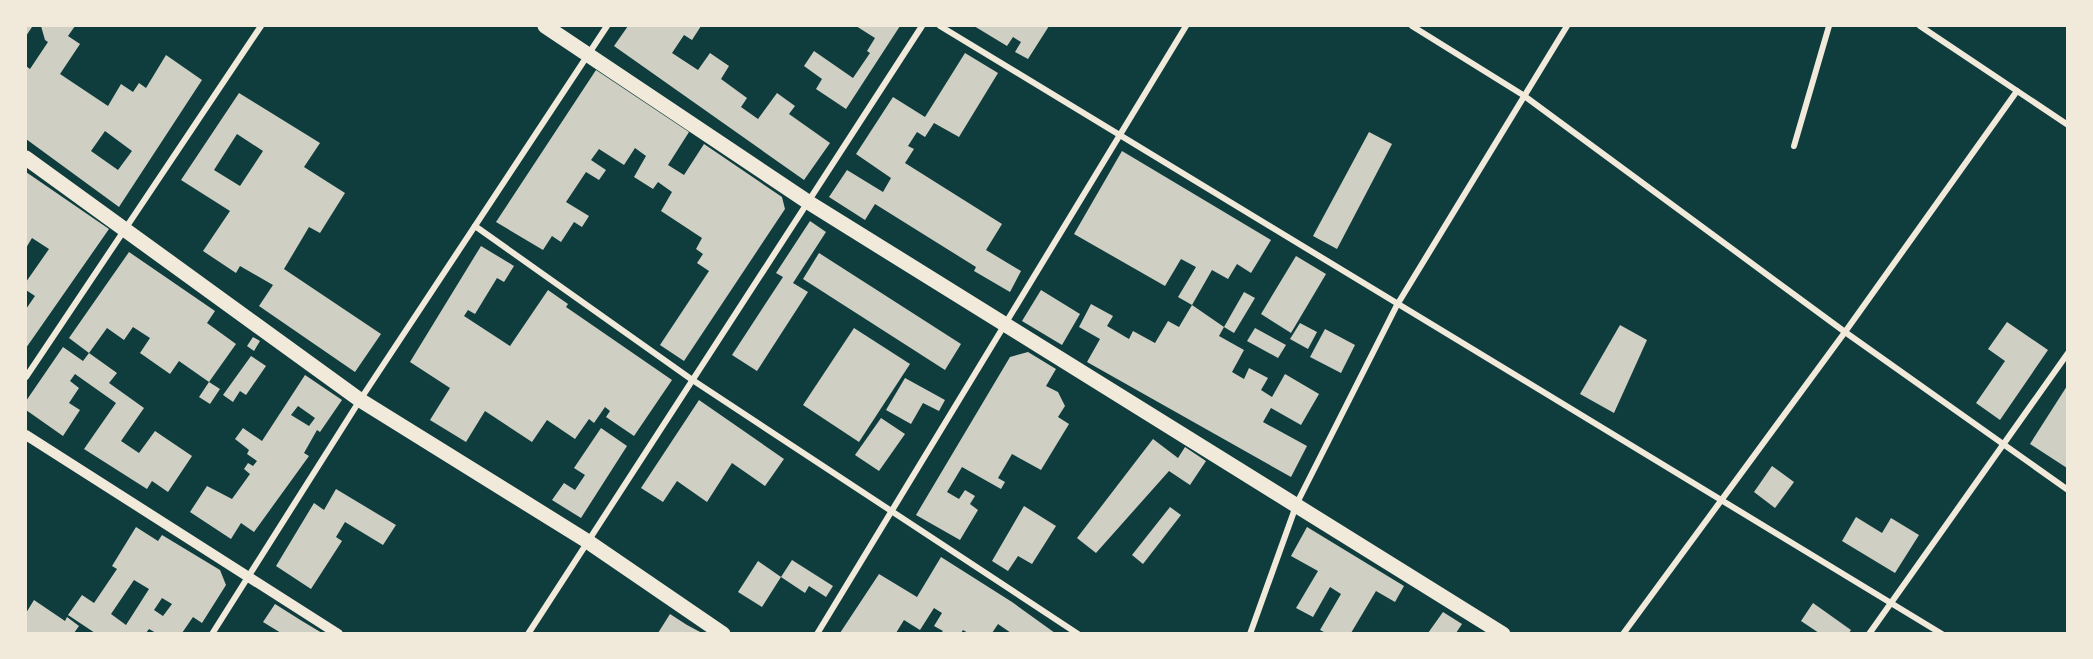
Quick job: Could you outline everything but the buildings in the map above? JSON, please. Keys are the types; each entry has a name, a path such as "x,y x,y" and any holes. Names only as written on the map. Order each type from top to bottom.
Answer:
{"highway":[{"path":"545,26 589,52 808,202 1005,327 1297,503 1503,633"},
{"path":"26,158 360,400 587,541 723,633"}],"street":[{"path":"26,377 261,26"},
{"path":"212,633 360,400 607,26"},
{"path":"528,633 922,26"},
{"path":"940,26 1397,305 1942,633"},
{"path":"817,633 1005,327 1118,134 1186,26"},
{"path":"1412,26 1523,95 1845,332 2067,490"},
{"path":"1250,633 1297,503 1397,305 1567,26"},
{"path":"1794,146 1828,26"},
{"path":"1920,26 2067,125"},
{"path":"1623,633 1723,500 2017,91"},
{"path":"476,226 691,379 1078,633"},
{"path":"1869,633 2067,353"},
{"path":"26,435 338,633"}]}
